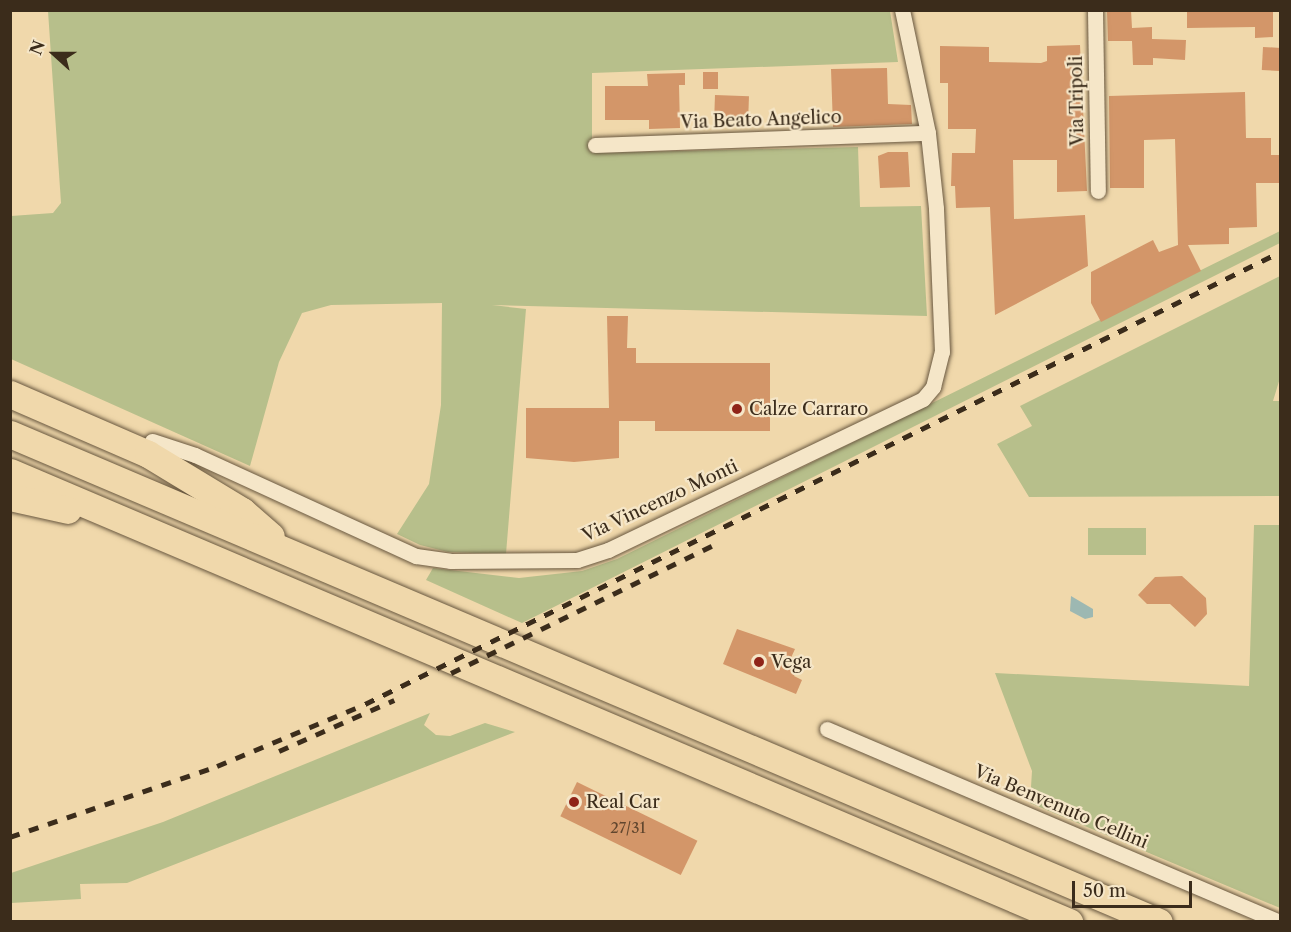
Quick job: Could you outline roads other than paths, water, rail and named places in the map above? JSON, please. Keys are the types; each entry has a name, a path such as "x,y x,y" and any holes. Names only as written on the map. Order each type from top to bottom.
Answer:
{"highway":[{"path":"10,394 150,447 242,511 290,553"},
{"path":"10,434 1159,921"},
{"path":"10,472 1069,921"},
{"path":"10,497 129,523"}],"street":[{"name":"Via Vincenzo Monti","path":"150,447 195,455 416,556 450,561 577,560 608,550 922,399 933,387 942,352 936,208 928,133 902,10"},
{"name":"Via Tripoli","path":"1095,10 1098,191"},
{"name":"Via Beato Angelico","path":"596,145 928,133"},
{"name":"Via Benvenuto Cellini","path":"827,729 1280,921"}],"water":[{"path":"1071,596 1093,609 1093,617 1085,619 1070,611"}],"railway":[{"path":"10,837 217,766 365,704 1280,252"},
{"path":"451,673 713,545"},
{"path":"279,751 394,700"}],"place":[{"name":"Calze Carraro","path":"737,409"},
{"name":"Vega","path":"759,662"},
{"name":"Real Car","path":"574,802"}]}
